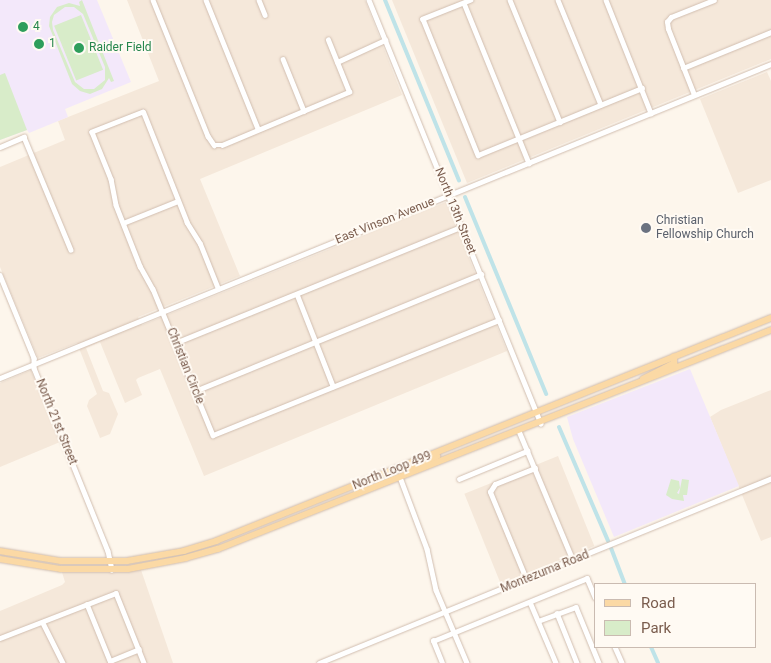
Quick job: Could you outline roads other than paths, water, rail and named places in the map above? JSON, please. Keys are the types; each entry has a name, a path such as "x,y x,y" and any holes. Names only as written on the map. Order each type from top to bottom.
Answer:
{"main road":[{"name":"North Loop 499","path":"0,551 61,561 112,562 154,557 216,542 771,318"},
{"name":"North Loop 499","path":"0,559 61,569 112,570 155,565 218,549 400,476 519,432 771,330"},
{"path":"638,384 653,372 674,363 674,357"},
{"path":"400,476 400,473 434,458 451,447"}],"street":[{"path":"154,0 212,144 219,146 349,92 328,40"},
{"path":"206,0 258,129"},
{"path":"259,0 265,15"},
{"name":"North 13th Street","path":"369,0 540,423"},
{"path":"471,0 423,19 478,155 642,88"},
{"path":"510,0 560,122"},
{"path":"558,0 600,105"},
{"path":"606,0 651,112"},
{"path":"694,95 668,29 668,19 714,0"},
{"path":"464,3 529,163"},
{"path":"683,68 771,32"},
{"path":"338,62 385,40"},
{"path":"283,59 304,111"},
{"name":"East Vinson Avenue","path":"0,378 771,64"},
{"name":"Christian Circle","path":"178,201 143,112 92,132 111,179 116,205 123,224 213,435 499,320"},
{"path":"0,147 24,137 71,250"},
{"path":"123,224 178,201 189,228 200,244 218,289"},
{"path":"175,343 461,227"},
{"path":"195,391 481,274"},
{"name":"North 21st Street","path":"0,276 35,364 34,368 112,562 112,570"},
{"path":"297,294 333,386"},
{"path":"519,432 573,560"},
{"path":"459,479 527,451"},
{"path":"526,579 490,492 495,484 534,468"},
{"path":"400,476 427,549 434,581 445,612 467,663"},
{"name":"Montezuma Road","path":"318,663 771,479"},
{"path":"442,663 434,641 587,578 594,595"},
{"path":"0,638 44,623 116,593 144,663"},
{"path":"530,602 556,663"},
{"path":"87,604 110,662 139,649"},
{"path":"538,621 576,607 600,663"},
{"path":"557,613 578,663"},
{"path":"44,623 64,663"},
{"path":"615,648 620,662"}],"waterway":[{"path":"385,0 459,180"},
{"path":"465,197 546,394"},
{"path":"559,427 608,541"},
{"path":"611,548 625,583"},
{"path":"651,648 658,663"}],"place":[{"name":"4","path":"23,27"},
{"name":"1","path":"39,44"},
{"name":"Raider Field","path":"79,48"},
{"name":"Christian Fellowship Church","path":"646,228"}]}
